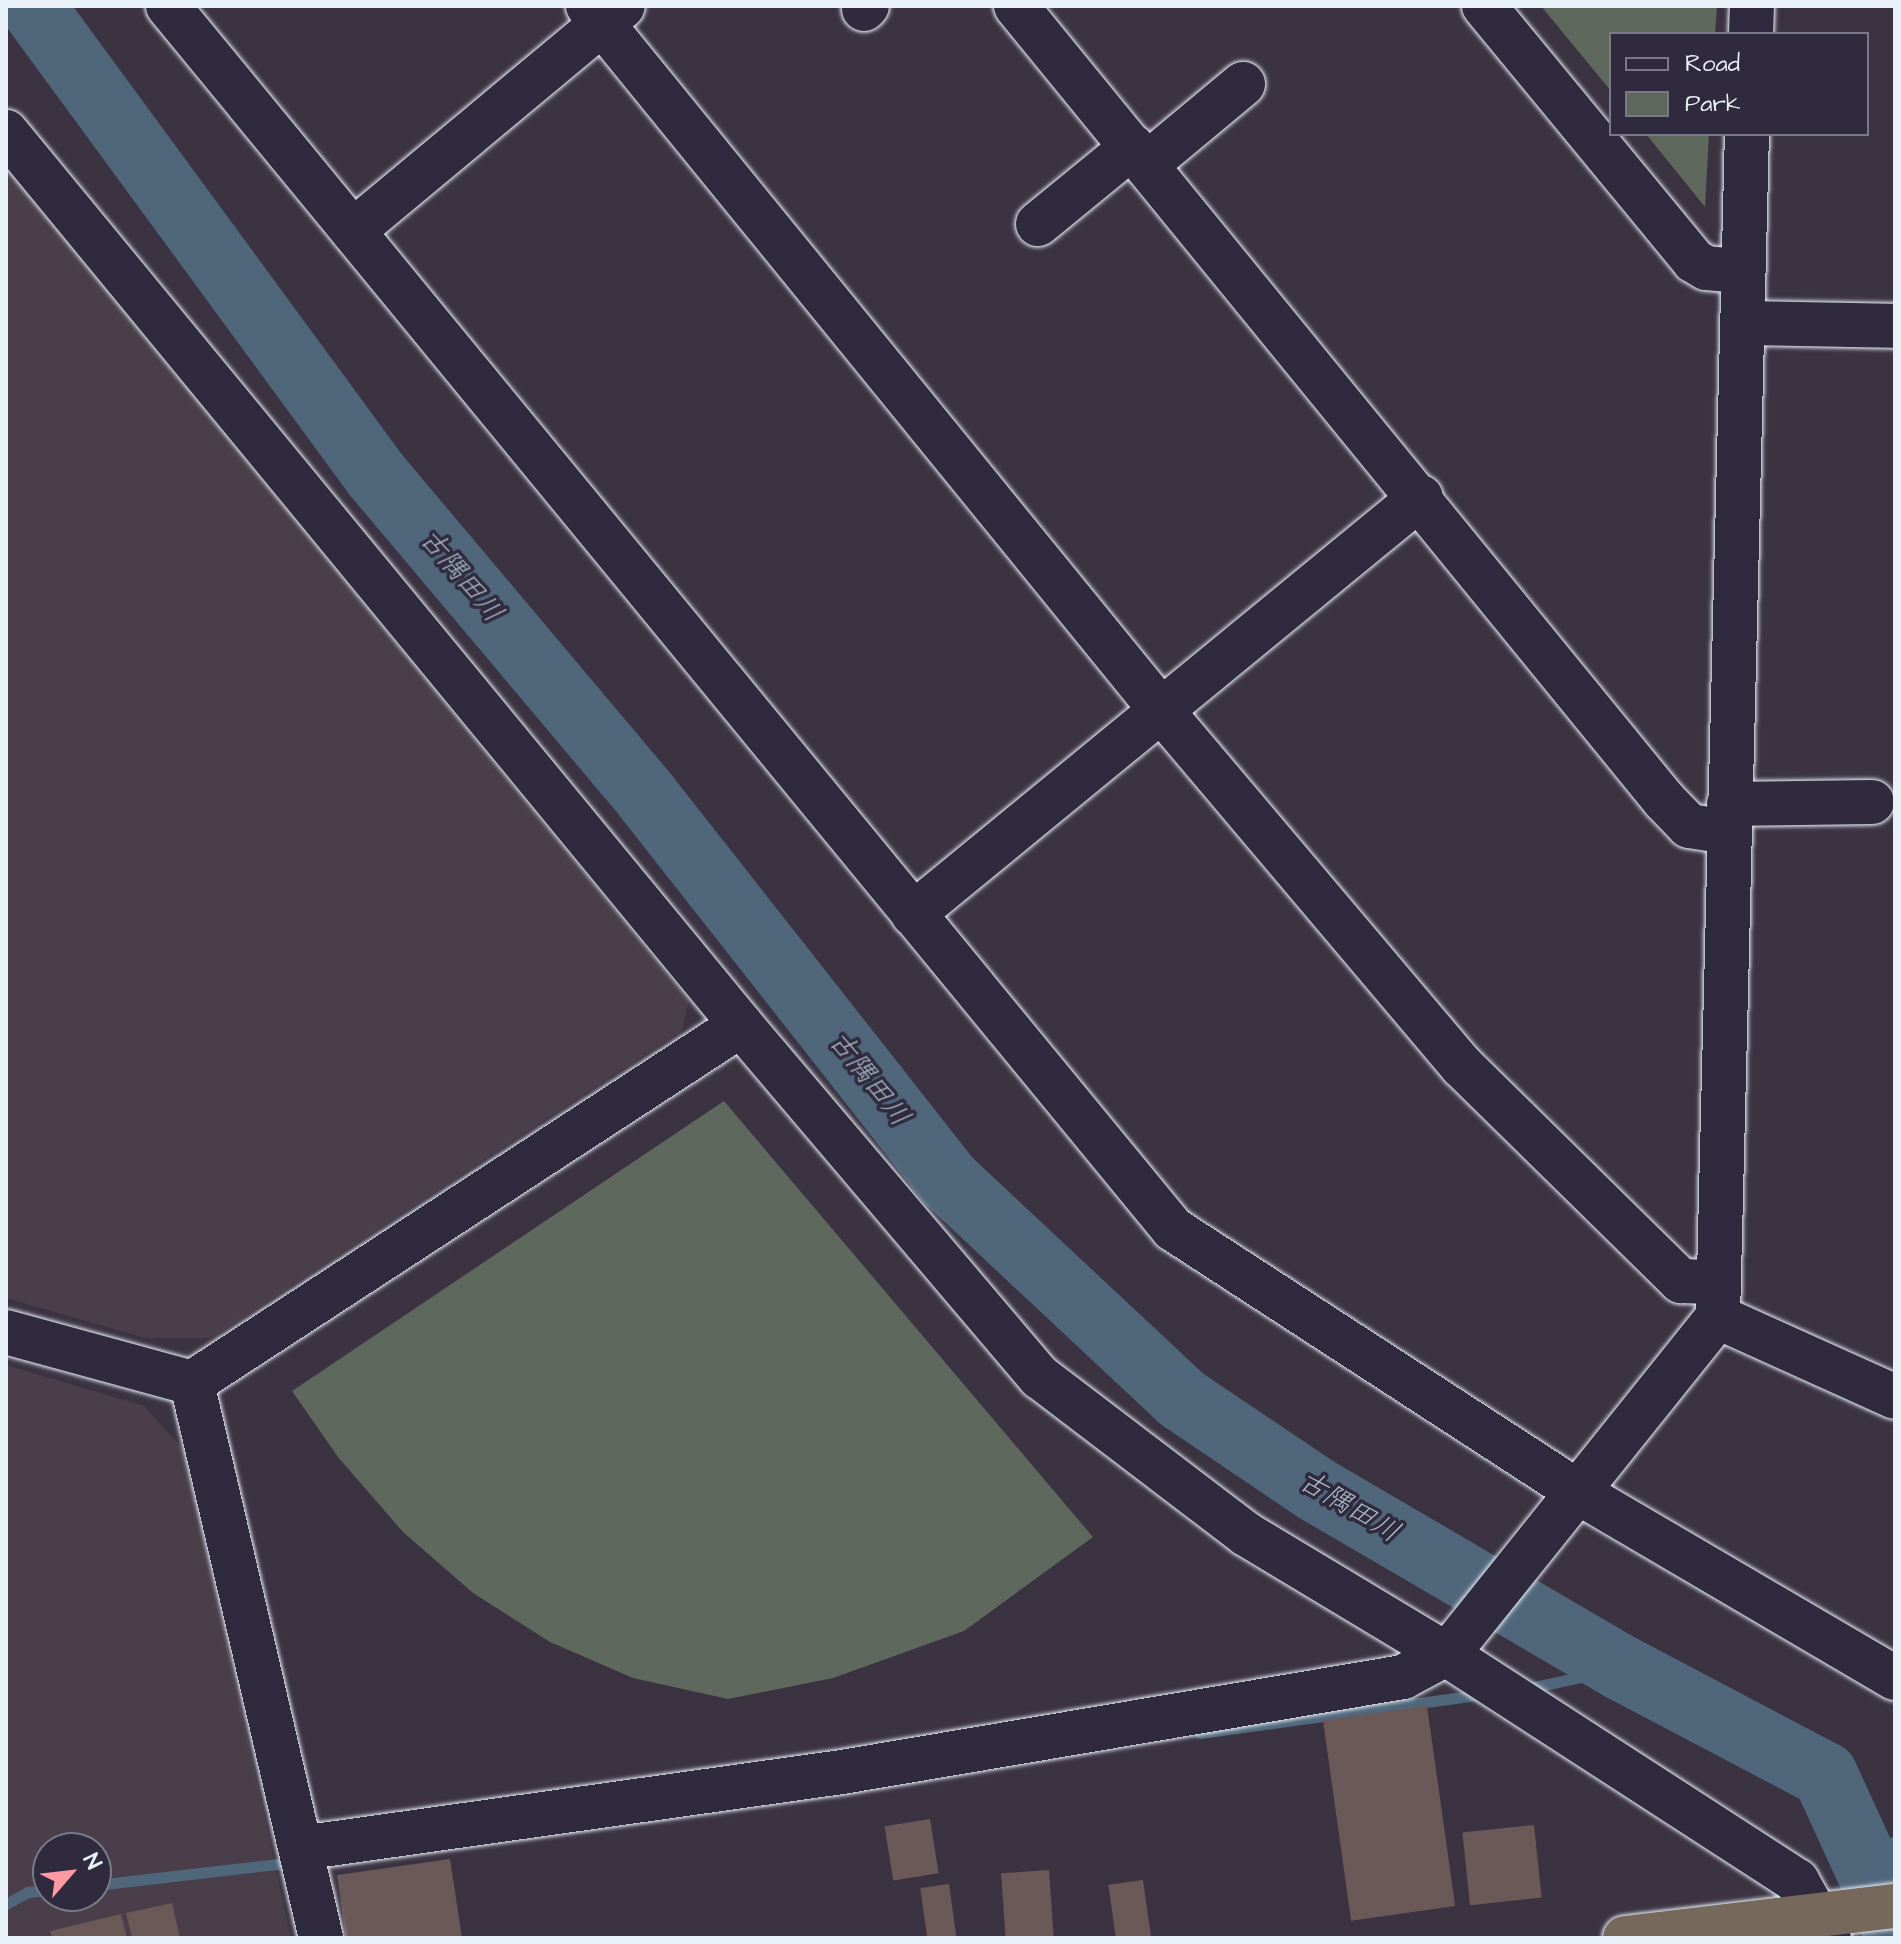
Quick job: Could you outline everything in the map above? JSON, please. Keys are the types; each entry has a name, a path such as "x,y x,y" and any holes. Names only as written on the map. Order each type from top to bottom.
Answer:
{"highway":[{"path":"1625,1938 1829,1921 1895,1906"}],"street":[{"path":"168,6 1173,1229 1581,1494 1895,1678"},
{"path":"1016,6 1689,826 1729,818 1872,802"},
{"path":"1484,6 1694,261 1706,268 1742,271"},
{"path":"1751,32 1752,6"},
{"path":"353,231 605,12 1161,710 1462,1066 1681,1281 1895,1397"},
{"path":"1038,224 1243,84"},
{"path":"6,132 741,1025 1040,1377 1246,1534 1452,1648 1797,1881 1829,1921"},
{"path":"301,1848 842,1772 1403,1677 1452,1648 1581,1494 1718,1300 1747,136"},
{"path":"1743,323 1895,326"},
{"path":"913,914 1421,497"},
{"path":"6,1332 192,1383 741,1025"},
{"path":"192,1383 321,1938"}],"shaded area":[{"path":"6,167 689,1001 682,1030 211,1338 145,1338 6,1298"},
{"path":"6,1365 144,1406 184,1450 291,1938 6,1938"}],"green space":[{"path":"1541,6 1717,6 1715,32 1609,32 1609,89"},
{"path":"1648,136 1709,136 1705,207"},
{"path":"724,1101 1093,1537 964,1631 833,1678 728,1699 633,1678 550,1642 473,1593 403,1532 338,1457 292,1391"}],"building":[{"path":"1427,1706 1455,1906 1351,1921 1323,1721"},
{"path":"930,1819 939,1873 893,1881 885,1826"},
{"path":"1534,1825 1542,1898 1470,1905 1462,1833"},
{"path":"450,1859 462,1938 346,1938 337,1875"},
{"path":"1049,1870 1054,1938 1006,1938 1001,1873"},
{"path":"1143,1880 1151,1938 1116,1938 1108,1885"},
{"path":"949,1884 957,1938 927,1938 920,1888"},
{"path":"172,1903 180,1938 132,1938 126,1913"},
{"path":"121,1914 127,1938 52,1938 50,1931"}],"waterway":[{"name":"古隅田川","path":"32,6 376,475 646,796 948,1180 1182,1399 1317,1490 1622,1668 1825,1775 1895,1928"},
{"path":"1525,1689 1622,1668"},
{"path":"1200,1733 1484,1694"},
{"path":"1866,1856 1895,1841"},
{"path":"112,1883 296,1862"},
{"path":"6,1904 32,1892"}]}
